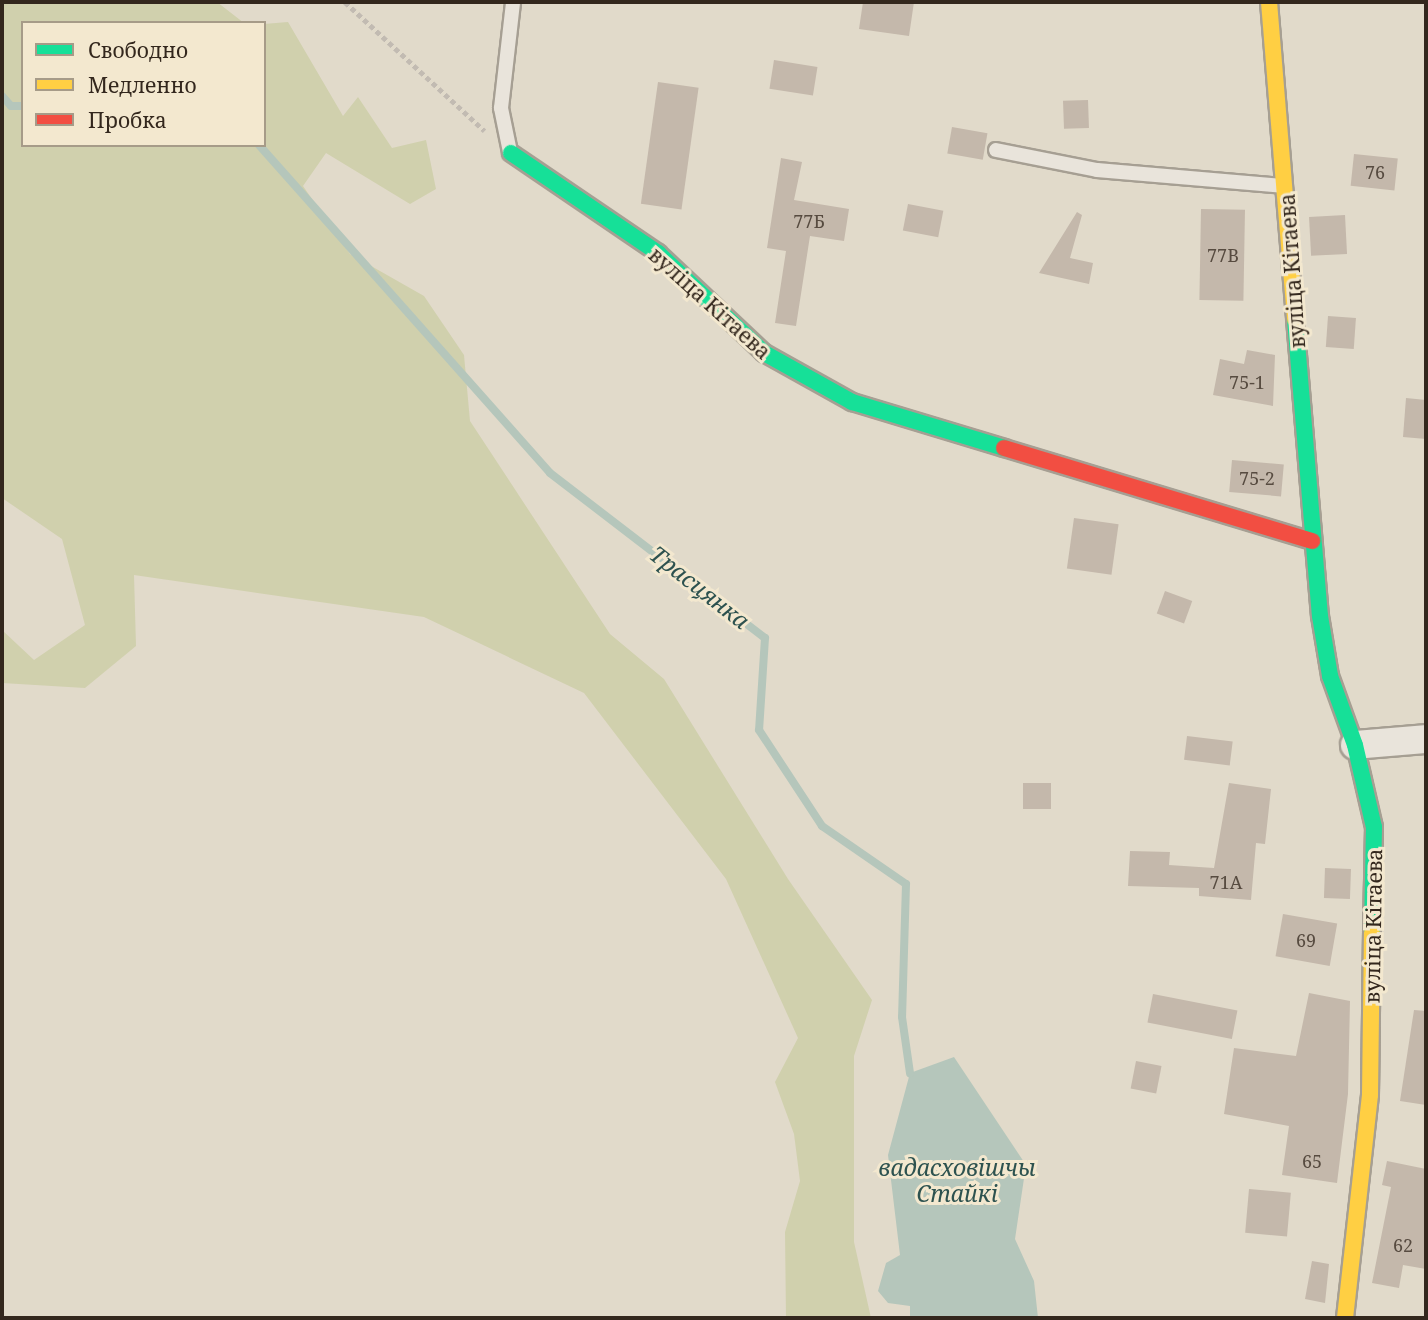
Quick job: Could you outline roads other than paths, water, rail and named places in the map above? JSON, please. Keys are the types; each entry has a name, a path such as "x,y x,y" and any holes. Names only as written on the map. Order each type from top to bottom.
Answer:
{"street":[{"name":"вуліца Кітаева","path":"1269,2 1287,187 1312,541 1326,657 1355,745 1371,805 1376,883 1370,1096 1345,1318"},
{"name":"вуліца Кітаева","path":"511,153 658,253 764,353 852,402 1312,541"},
{"path":"1355,745 1426,739"}],"lane":[{"path":"511,153 501,108 513,2"},
{"path":"996,150 1097,170 1287,187"}],"water":[{"name":"вадасховішчы Стайкі","path":"954,1057 1026,1165 1015,1239 1034,1281 1038,1318 910,1318 910,1306 888,1303 878,1291 886,1263 900,1255 888,1155 910,1073"}],"waterway":[{"name":"Трасцянка","path":"2,96 11,106 21,106"},
{"name":"Трасцянка","path":"261,147 550,473 765,638 759,730 822,826 906,884 902,1017 910,1073"}]}
